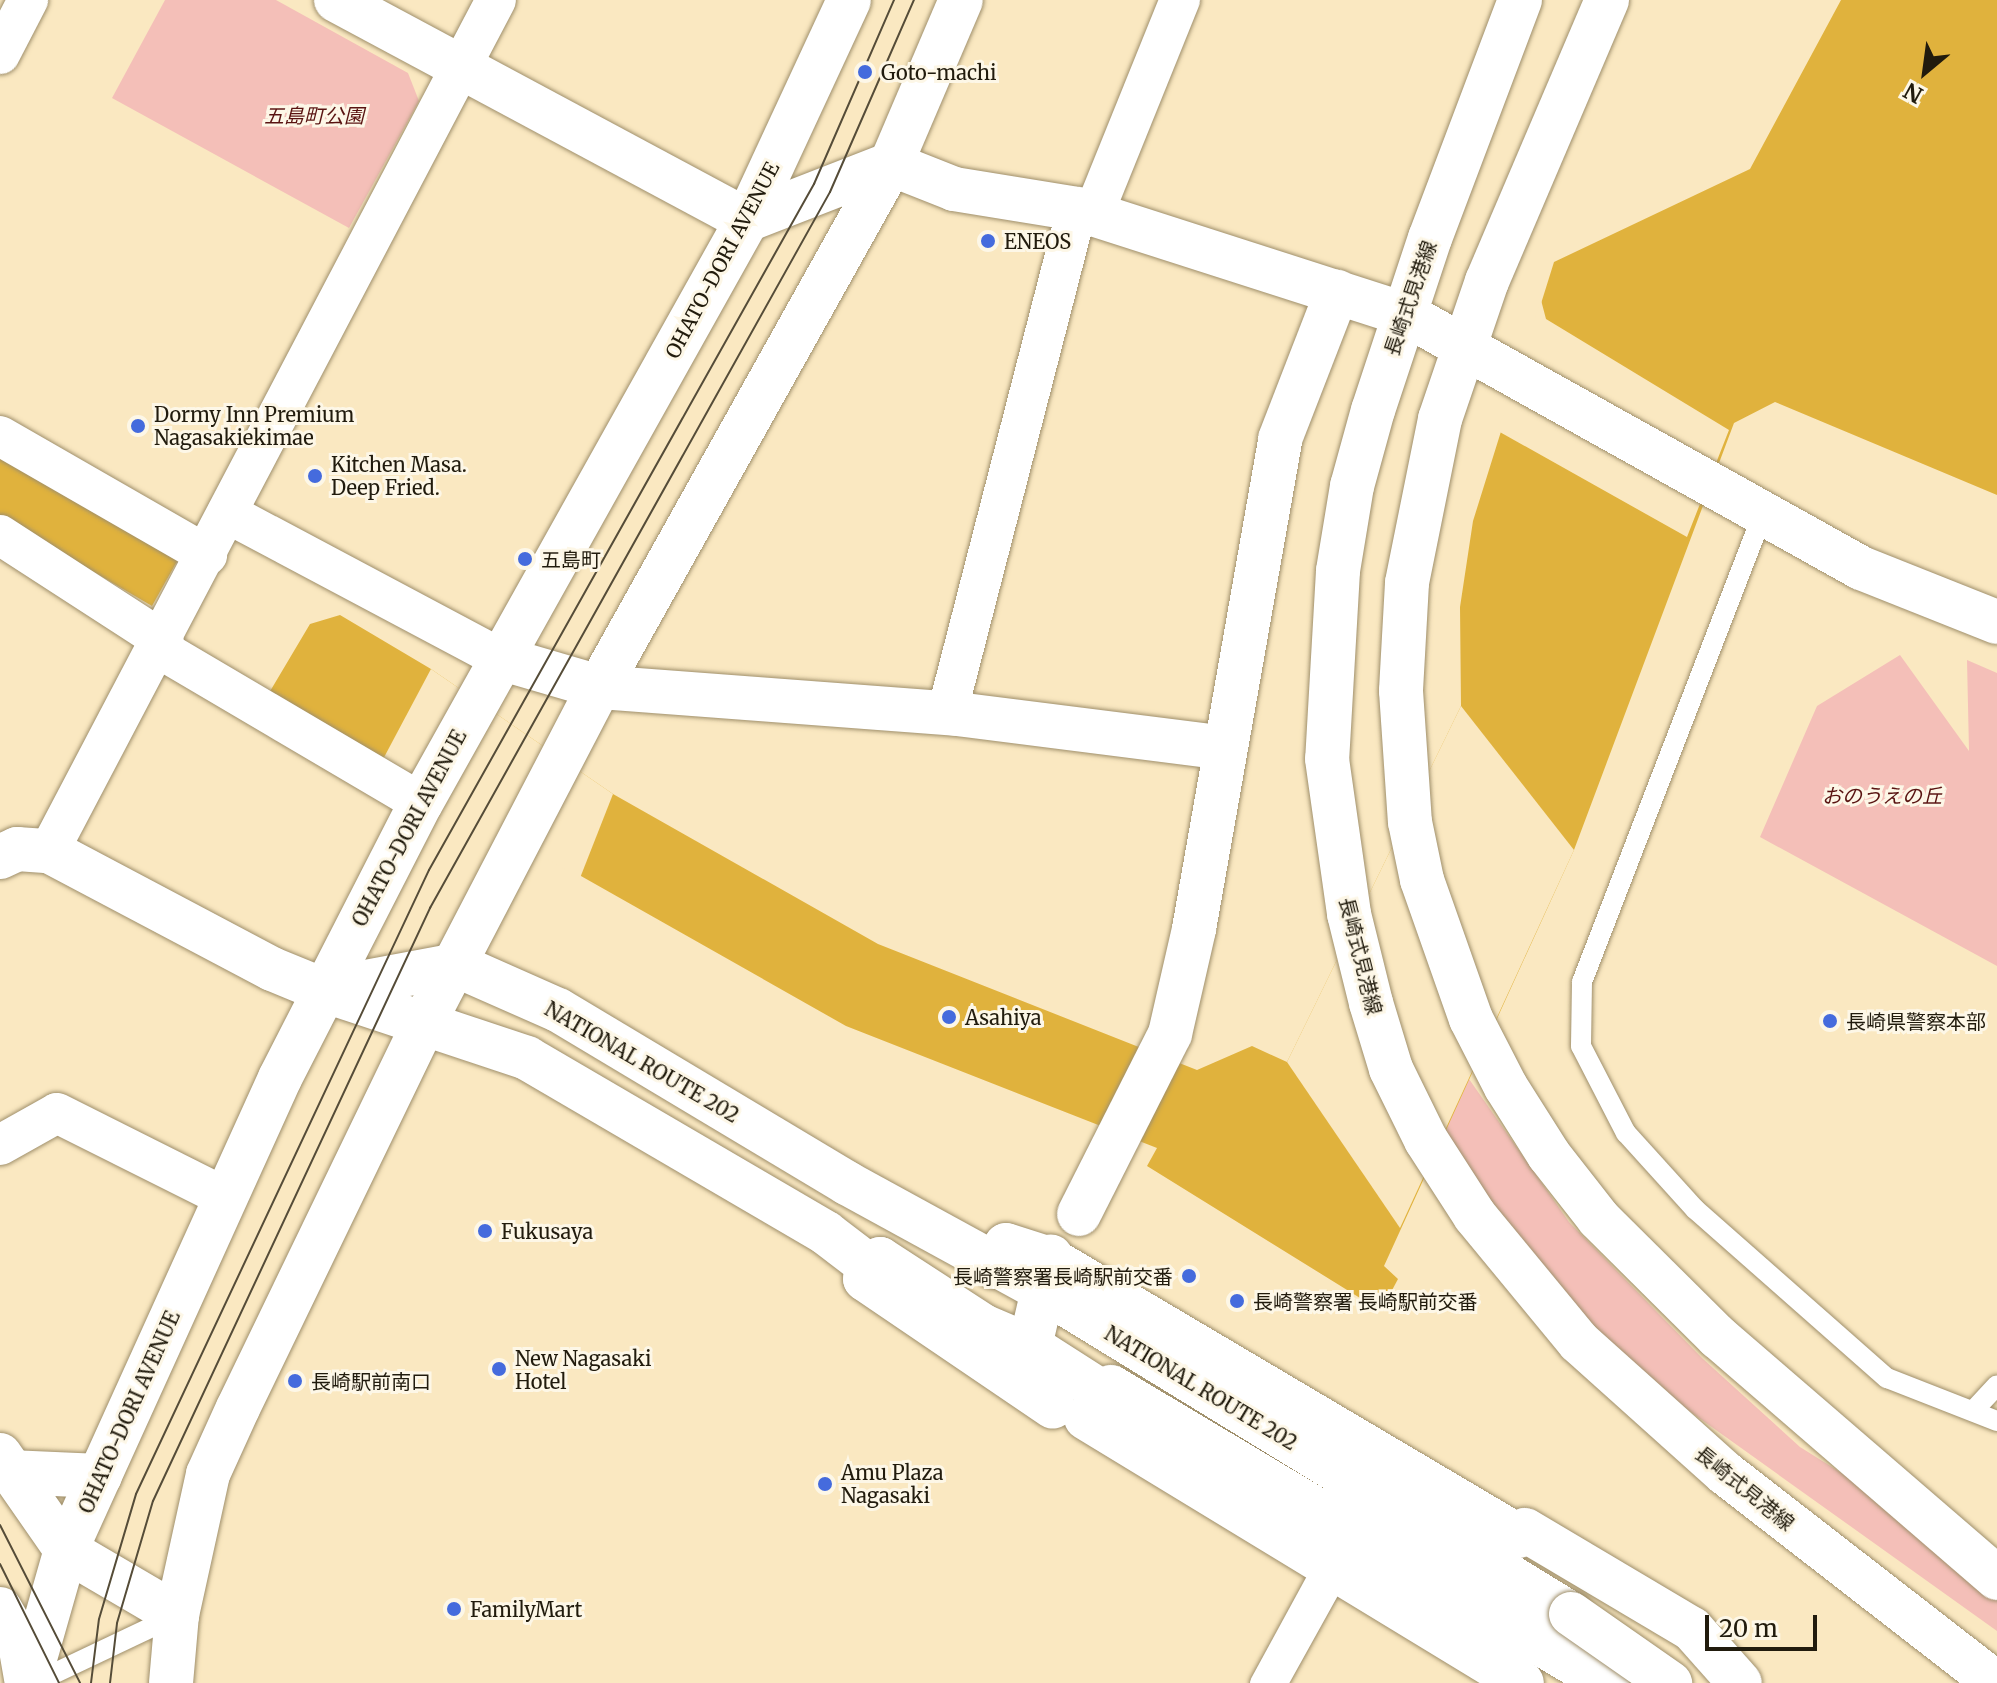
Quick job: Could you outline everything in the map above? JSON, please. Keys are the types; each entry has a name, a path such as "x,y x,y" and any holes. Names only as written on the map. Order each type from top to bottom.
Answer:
{"main road":[{"path":"336,0 747,220 891,164 954,189 1085,212 1405,314 1517,372 1861,568 1997,622"},
{"name":"OHATO-DORI AVENUE","path":"27,1683 66,1550 223,1196 323,990 491,673 747,220 849,0"},
{"path":"171,1683 177,1615 208,1474 425,1021 501,881 599,687 891,164 961,0"},
{"name":"長崎式見港線","path":"1520,0 1405,314 1352,486 1329,655 1326,743 1349,914 1391,1069 1426,1140 1475,1216 1579,1342 1725,1473 1996,1683"},
{"path":"1607,0 1487,281 1440,419 1407,583 1401,691 1410,822 1422,880 1471,1019 1549,1155 1599,1219 1718,1337 1997,1578"},
{"path":"1079,1214 1170,1034 1280,439 1337,292"},
{"path":"491,673 599,687 947,713 1225,748"},
{"path":"0,857 17,849 49,851"},
{"name":"NATIONAL ROUTE 202","path":"49,851 272,969 323,990 425,1021 527,1058 826,1233 872,1268 880,1259 983,1326 1040,1303"},
{"path":"323,990 456,965"},
{"name":"NATIONAL ROUTE 202","path":"456,965 558,1010 994,1267 1040,1303 1562,1630 1607,1683"},
{"path":"1040,1303 1072,1211 1087,1218 1072,1238 1069,1257 1097,1289 1518,1536"},
{"path":"872,1268 865,1279 1081,1425 1098,1402 1333,1568 1522,1683"},
{"path":"1040,1303 1097,1289"},
{"name":"NATIONAL ROUTE 202","path":"1040,1303 1105,1394 1098,1402 1671,1683"},
{"path":"4,1464 66,1550 177,1615"},
{"path":"4,1464 100,1476"},
{"path":"1653,1683 1670,1653 1667,1635 1517,1545 1518,1536 1525,1530 1709,1644 1740,1683"},
{"path":"0,1609 20,1644 27,1683"},
{"path":"1671,1683 1682,1658 1709,1644"}],"street":[{"path":"0,54 28,0"},
{"path":"49,851 162,645 227,513 496,0"},
{"path":"947,713 1085,212 1180,0"},
{"path":"0,436 207,555"},
{"path":"227,513 491,673"},
{"path":"0,535 162,645 423,798"},
{"path":"0,1145 57,1113 223,1196"}],"lane":[{"path":"1764,511 1582,982 1581,1046 1626,1133 1695,1209 1887,1378 1997,1421"},
{"path":"1973,1411 1997,1385"},
{"path":"1260,1683 1333,1568"},
{"path":"1278,1683 1333,1568"},
{"path":"34,1683 177,1615"}],"green space":[{"name":"五島町公園","path":"165,0 276,0 408,73 419,101 349,228 112,98"},
{"name":"おのうえの丘","path":"1900,655 1969,751 1967,660 1997,673 1997,966 1760,837 1817,706"},
{"path":"1469,1079 1569,1222 1702,1358 1800,1447 1918,1521 1997,1589 1997,1631 1653,1385 1588,1326 1442,1137"}],"shaded area":[{"path":"1841,0 1997,0 1997,495 1775,402 1734,423 1574,850 1384,1266 1398,1279 1381,1311 1147,1166 1157,1148 846,1026 381,763 269,693 310,624 340,615 431,669 613,794 878,944 1197,1070 1252,1046 1287,1062 1461,706 1460,607 1473,521 1554,262 1750,169"},
{"path":"0,452 180,556 152,606 0,517"}],"pier":[{"path":"1541,300 1546,319 1729,430 1687,537 1498,431"},
{"path":"431,669 613,794 580,878 381,763"},
{"path":"1461,706 1574,850 1400,1228 1287,1062"}],"tram line":[{"path":"91,1683 99,1619 136,1494 429,870 814,184 894,0"},
{"path":"110,1683 117,1623 153,1501 430,908 830,192 914,0"},
{"path":"0,1525 80,1683"},
{"path":"0,1564 59,1683"}],"place":[{"name":"Goto-machi","path":"865,72"},
{"name":"ENEOS","path":"988,241"},
{"name":"Dormy Inn Premium Nagasakiekimae","path":"138,426"},
{"name":"Kitchen Masa. Deep Fried.","path":"315,476"},
{"name":"五島町","path":"525,559"},
{"name":"Asahiya","path":"949,1017"},
{"name":"長崎県警察本部","path":"1830,1021"},
{"name":"Fukusaya","path":"485,1231"},
{"name":"長崎警察署長崎駅前交番","path":"1189,1276"},
{"name":"長崎警察署 長崎駅前交番","path":"1237,1301"},
{"name":"New Nagasaki Hotel","path":"499,1369"},
{"name":"長崎駅前南口","path":"295,1381"},
{"name":"Amu Plaza Nagasaki","path":"825,1484"},
{"name":"FamilyMart","path":"454,1609"}]}
